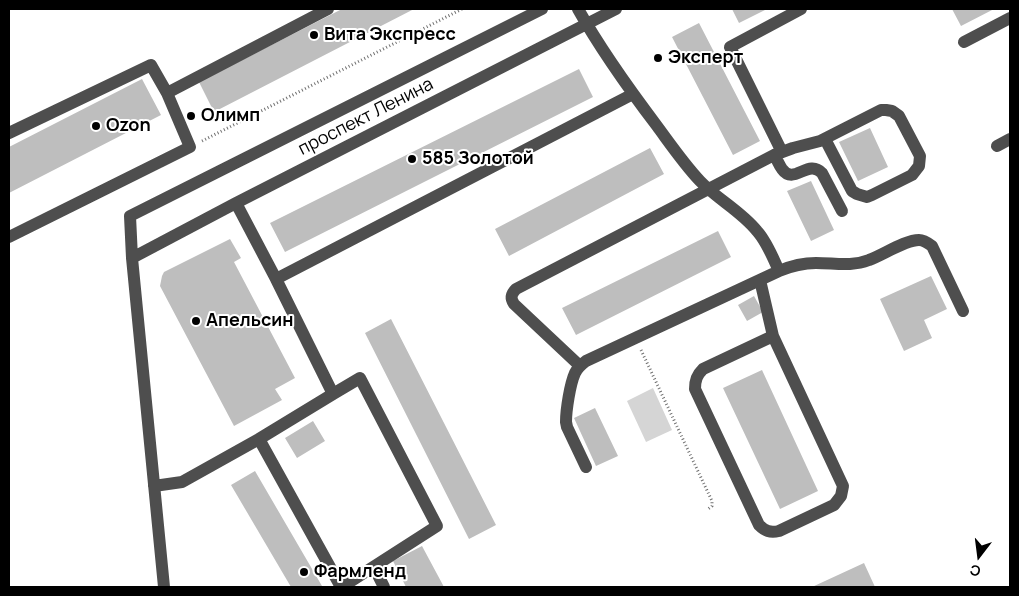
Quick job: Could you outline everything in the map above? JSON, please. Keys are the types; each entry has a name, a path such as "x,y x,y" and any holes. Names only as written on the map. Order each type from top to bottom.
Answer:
{"street":[{"path":"167,93 328,9"},
{"name":"проспект Ленина","path":"542,9 130,216 132,258 616,9"},
{"path":"578,9 633,94 681,158 715,196 759,232 779,271"},
{"path":"801,9 730,47 778,153 783,171 788,174 797,174 808,168 818,169 842,211"},
{"path":"964,42 1010,18"},
{"path":"9,133 152,65 167,93 190,146 9,237"},
{"path":"276,279 633,94"},
{"path":"580,366 514,304 512,298 513,292 516,289 778,153 825,139 881,110 892,111 900,116 920,156 919,166 912,175 872,195 862,196 852,191 825,139"},
{"path":"997,146 1010,139"},
{"path":"236,203 333,394"},
{"path":"586,467 566,422 572,382 580,366 586,361 779,271 807,264 834,265 860,263 912,241 920,240 932,246 963,311"},
{"path":"132,258 164,587"},
{"path":"760,280 774,336 843,486 841,496 834,505 774,532 763,529 759,525 695,389 697,377 703,369 774,336"},
{"path":"154,486 182,482 259,439 360,378 437,526 342,587 259,439"},
{"path":"374,567 384,587"}],"path":[{"path":"190,146 462,9"},
{"path":"635,338 712,502 712,506 708,509"}],"shaded area":[{"path":"653,388 672,430 646,442 627,401"}],"building":[{"path":"342,9 414,9 214,112 199,82"},
{"path":"732,9 767,9 739,23"},
{"path":"952,9 994,9 961,26"},
{"path":"699,23 760,141 733,155 672,37"},
{"path":"579,69 593,97 285,252 270,223"},
{"path":"142,79 161,115 9,193 9,147"},
{"path":"870,128 888,167 858,181 839,142"},
{"path":"650,148 664,174 509,256 495,229"},
{"path":"811,181 834,230 811,241 787,191"},
{"path":"718,231 731,257 576,335 562,308"},
{"path":"230,239 241,258 234,262 295,378 275,389 282,400 234,426 160,286 164,272"},
{"path":"931,276 947,309 924,320 932,338 904,351 880,299"},
{"path":"754,296 763,312 747,321 738,305"},
{"path":"391,319 496,525 469,539 365,333"},
{"path":"762,370 818,491 780,509 723,388"},
{"path":"595,408 618,456 596,466 574,418"},
{"path":"313,421 325,441 297,458 285,438"},
{"path":"255,471 322,586 291,587 231,485"},
{"path":"422,546 444,587 406,587 393,561"},
{"path":"864,563 875,587 812,587"}],"place":[{"name":"Вита Экспресс","path":"314,35"},
{"name":"Эксперт","path":"658,58"},
{"name":"Олимп","path":"191,116"},
{"name":"Ozon","path":"96,126"},
{"name":"585 Золотой","path":"412,159"},
{"name":"Апельсин","path":"196,321"},
{"name":"Фармленд","path":"304,572"}]}
